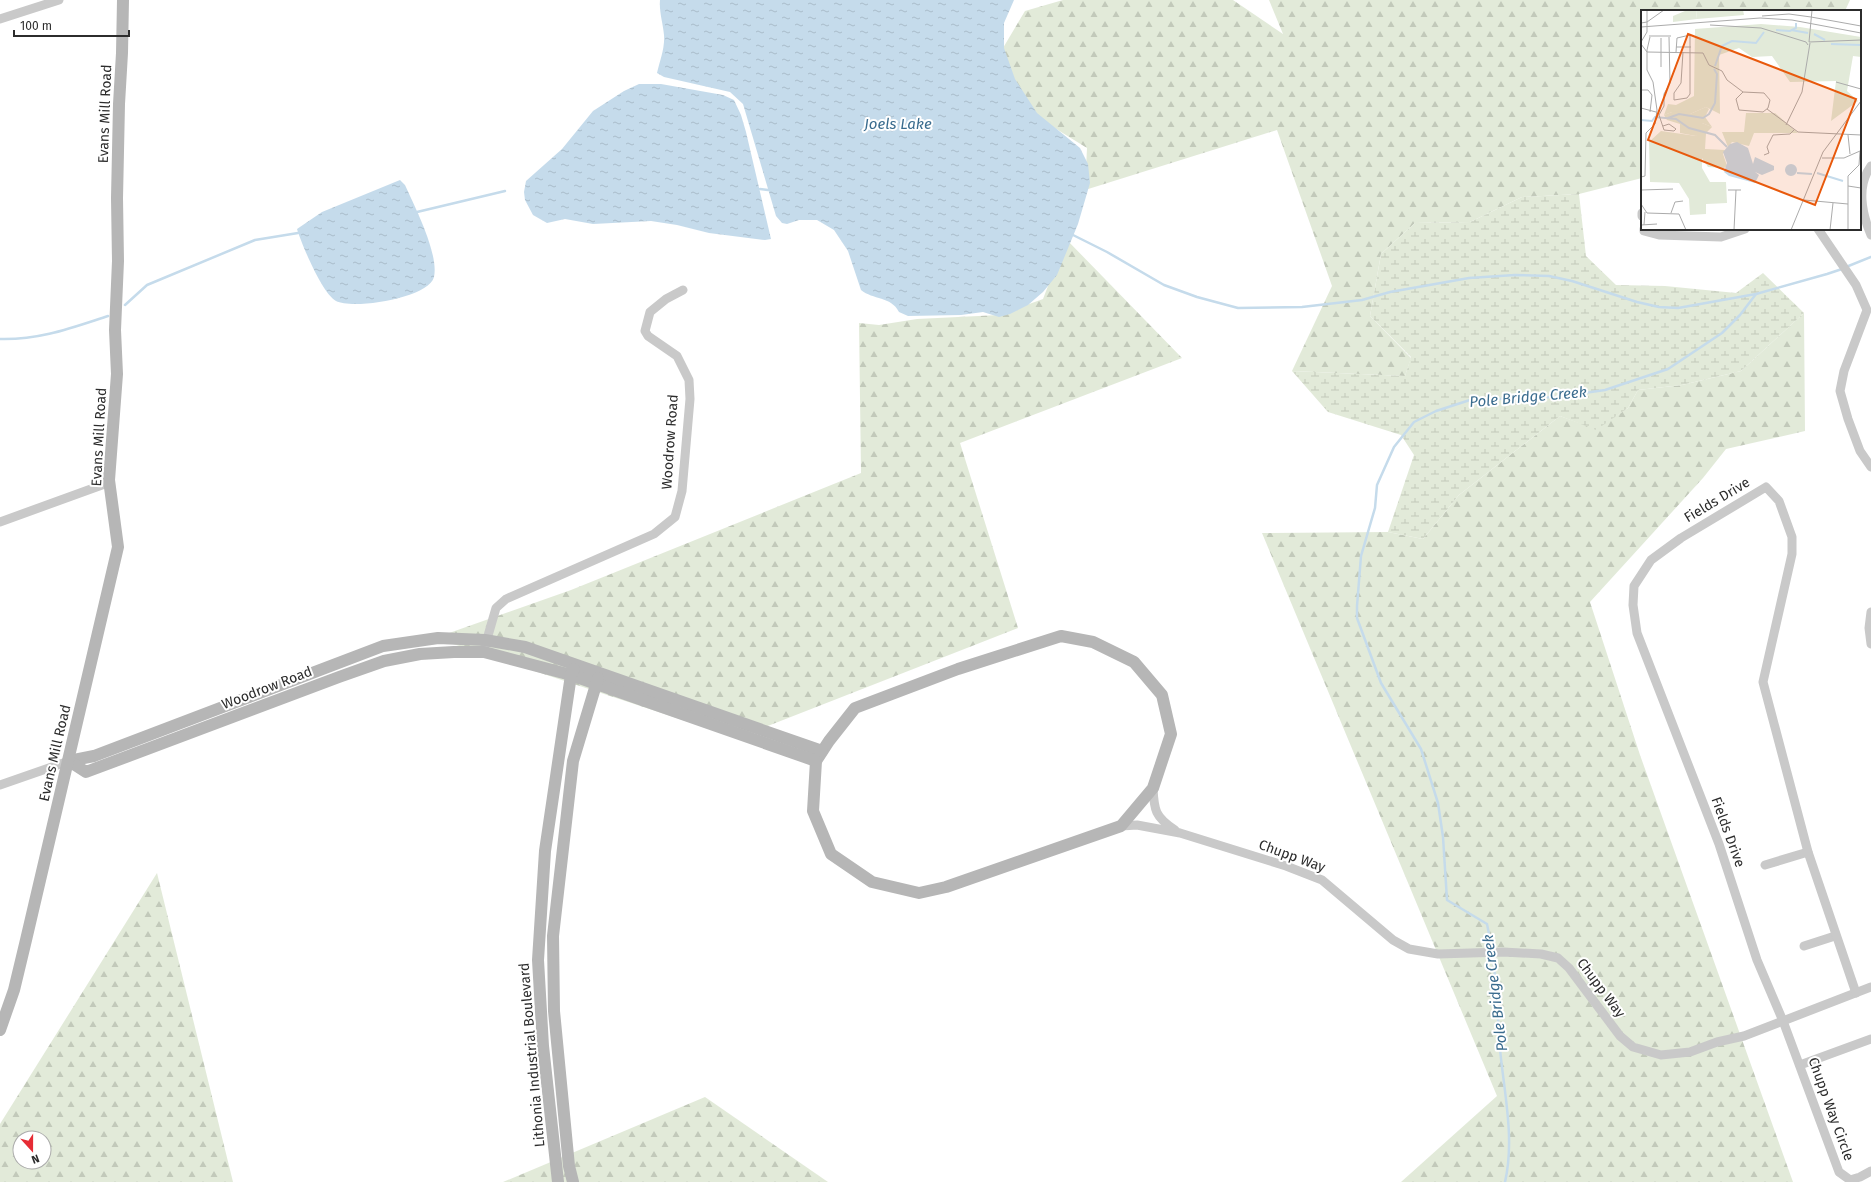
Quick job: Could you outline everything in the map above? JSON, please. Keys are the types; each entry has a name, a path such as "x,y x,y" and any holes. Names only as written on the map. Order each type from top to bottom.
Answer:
{"street":[{"path":"0,19 59,0"},
{"name":"Evans Mill Road","path":"0,1030 14,990 23,955 118,547 109,480 117,374 115,330 118,261 117,198 119,104 122,53 122,0"},
{"path":"1871,166 1864,175 1862,204 1871,235"},
{"path":"1644,230 1659,235 1720,237 1742,230"},
{"path":"1819,230 1856,285 1867,310 1844,371 1840,391 1848,419 1860,451 1871,467"},
{"name":"Woodrow Road","path":"484,652 485,640 496,608 506,599 654,534 674,517 682,491 690,399 689,380 677,356 648,336 644,330 650,312 666,299 684,290"},
{"path":"0,522 102,485 109,480"},
{"name":"Fields Drive","path":"1783,1020 1758,960 1719,844 1637,632 1633,605 1634,586 1651,560 1681,538 1766,487 1780,501 1792,537 1792,554 1763,682 1808,852 1835,936 1856,993"},
{"path":"1871,612 1869,632 1871,644"},
{"path":"1061,636 1093,642 1134,662 1162,695 1171,734 1153,788 1154,808 1164,823 1180,833 1137,825 1121,826 946,887 919,894 872,882 831,854 813,811 819,756 855,708 958,669 1061,636"},
{"name":"Woodrow Road","path":"0,785 68,762 94,756 383,646 438,638 485,640 525,647 575,664 598,678 819,756"},
{"name":"Woodrow Road","path":"68,762 86,772 338,676 384,661 420,654 484,652 571,675 598,678"},
{"name":"Lithonia Industrial Boulevard","path":"558,1182 543,1046 538,960 545,850 571,675 575,664"},
{"name":"Lithonia Industrial Boulevard","path":"573,1182 569,1166 554,1011 553,936 573,761 598,678"},
{"path":"1121,826 1153,788"},
{"name":"Chupp Way","path":"1180,833 1286,866 1322,880 1393,940 1409,949 1438,954 1503,952 1541,954 1558,958 1569,968 1620,1036 1633,1047 1661,1055 1690,1052 1717,1042 1744,1036 1871,987"},
{"path":"1765,866 1808,852"},
{"path":"1804,946 1835,936"},
{"name":"Chupp Way Circle","path":"1783,1020 1839,1172 1850,1180 1860,1178 1871,1171"},
{"path":"1800,1065 1871,1039"}],"green space":[{"path":"1063,0 1233,0 1283,34 1269,0 1850,0 1845,10 1641,10 1641,178 1579,194 1522,197 1470,222 1415,223 1381,254 1370,316 1411,358 1405,376 1292,371 1332,286 1277,130 1085,190 1087,148 1032,114 1000,53 1025,11"},
{"path":"1579,194 1586,256 1616,285 1665,286 1736,293 1763,273 1804,313 1741,371 1682,385 1638,390 1628,408 1596,430 1560,416 1459,495 1423,539 1388,532 1414,455 1401,435 1328,412 1292,371 1405,376 1411,357 1370,316 1381,254 1415,223 1470,222 1522,197"},
{"path":"1066,239 1182,358 960,443 1018,628 737,738 435,638 571,590 861,473 859,323 879,325 917,319 999,315 1043,299"},
{"path":"1804,313 1805,431 1726,449 1703,478 1590,602 1640,755 1793,1182 1401,1182 1497,1096 1262,533 1388,532 1423,539 1459,495 1560,416 1596,429 1628,408 1638,390 1682,385 1741,371"},
{"path":"157,873 233,1182 0,1182 0,1124"},
{"path":"705,1097 828,1182 503,1182"}],"water":[{"name":"Joels Lake","path":"660,0 1014,0 1004,23 1004,48 1015,79 1037,113 1080,148 1088,164 1090,183 1078,224 1057,275 1043,292 1028,305 1010,314 999,317 983,312 961,315 908,316 899,312 891,303 861,290 848,251 834,230 817,220 799,220 787,224 782,223 776,216 743,104 730,92 664,77 657,73 664,40"},
{"path":"639,84 661,84 723,95 734,100 741,115 746,132 771,239 765,240 709,233 677,225 651,221 593,224 565,219 547,223 533,215 525,200 524,192 526,181 562,149 593,111 624,91"},
{"path":"400,180 405,185 430,244 435,267 434,277 429,284 419,291 390,300 358,304 336,301 325,289 319,279 303,246 297,229 322,212"}],"waterway":[{"path":"760,189 768,190"},
{"path":"417,212 505,191"},
{"path":"125,305 147,285 255,240 298,233"},
{"path":"1073,235 1107,252 1164,285 1197,297 1238,308 1302,307 1362,300 1390,292 1469,278 1515,275 1549,276 1572,281 1637,302 1659,307 1678,308 1756,294 1842,269"},
{"name":"Pole Bridge Creek","path":"1846,267 1871,257"},
{"name":"Pole Bridge Creek","path":"1492,949 1487,924 1447,900 1443,837 1438,803 1421,749 1381,683 1357,618 1361,556 1375,508 1377,485 1394,447 1414,422 1436,411 1470,400 1556,397 1605,390 1668,369 1722,333 1740,315 1756,294"},
{"path":"0,339 29,338 68,329 108,316"},
{"name":"Pole Bridge Creek","path":"1492,954 1509,1132 1508,1166 1505,1182"}]}
